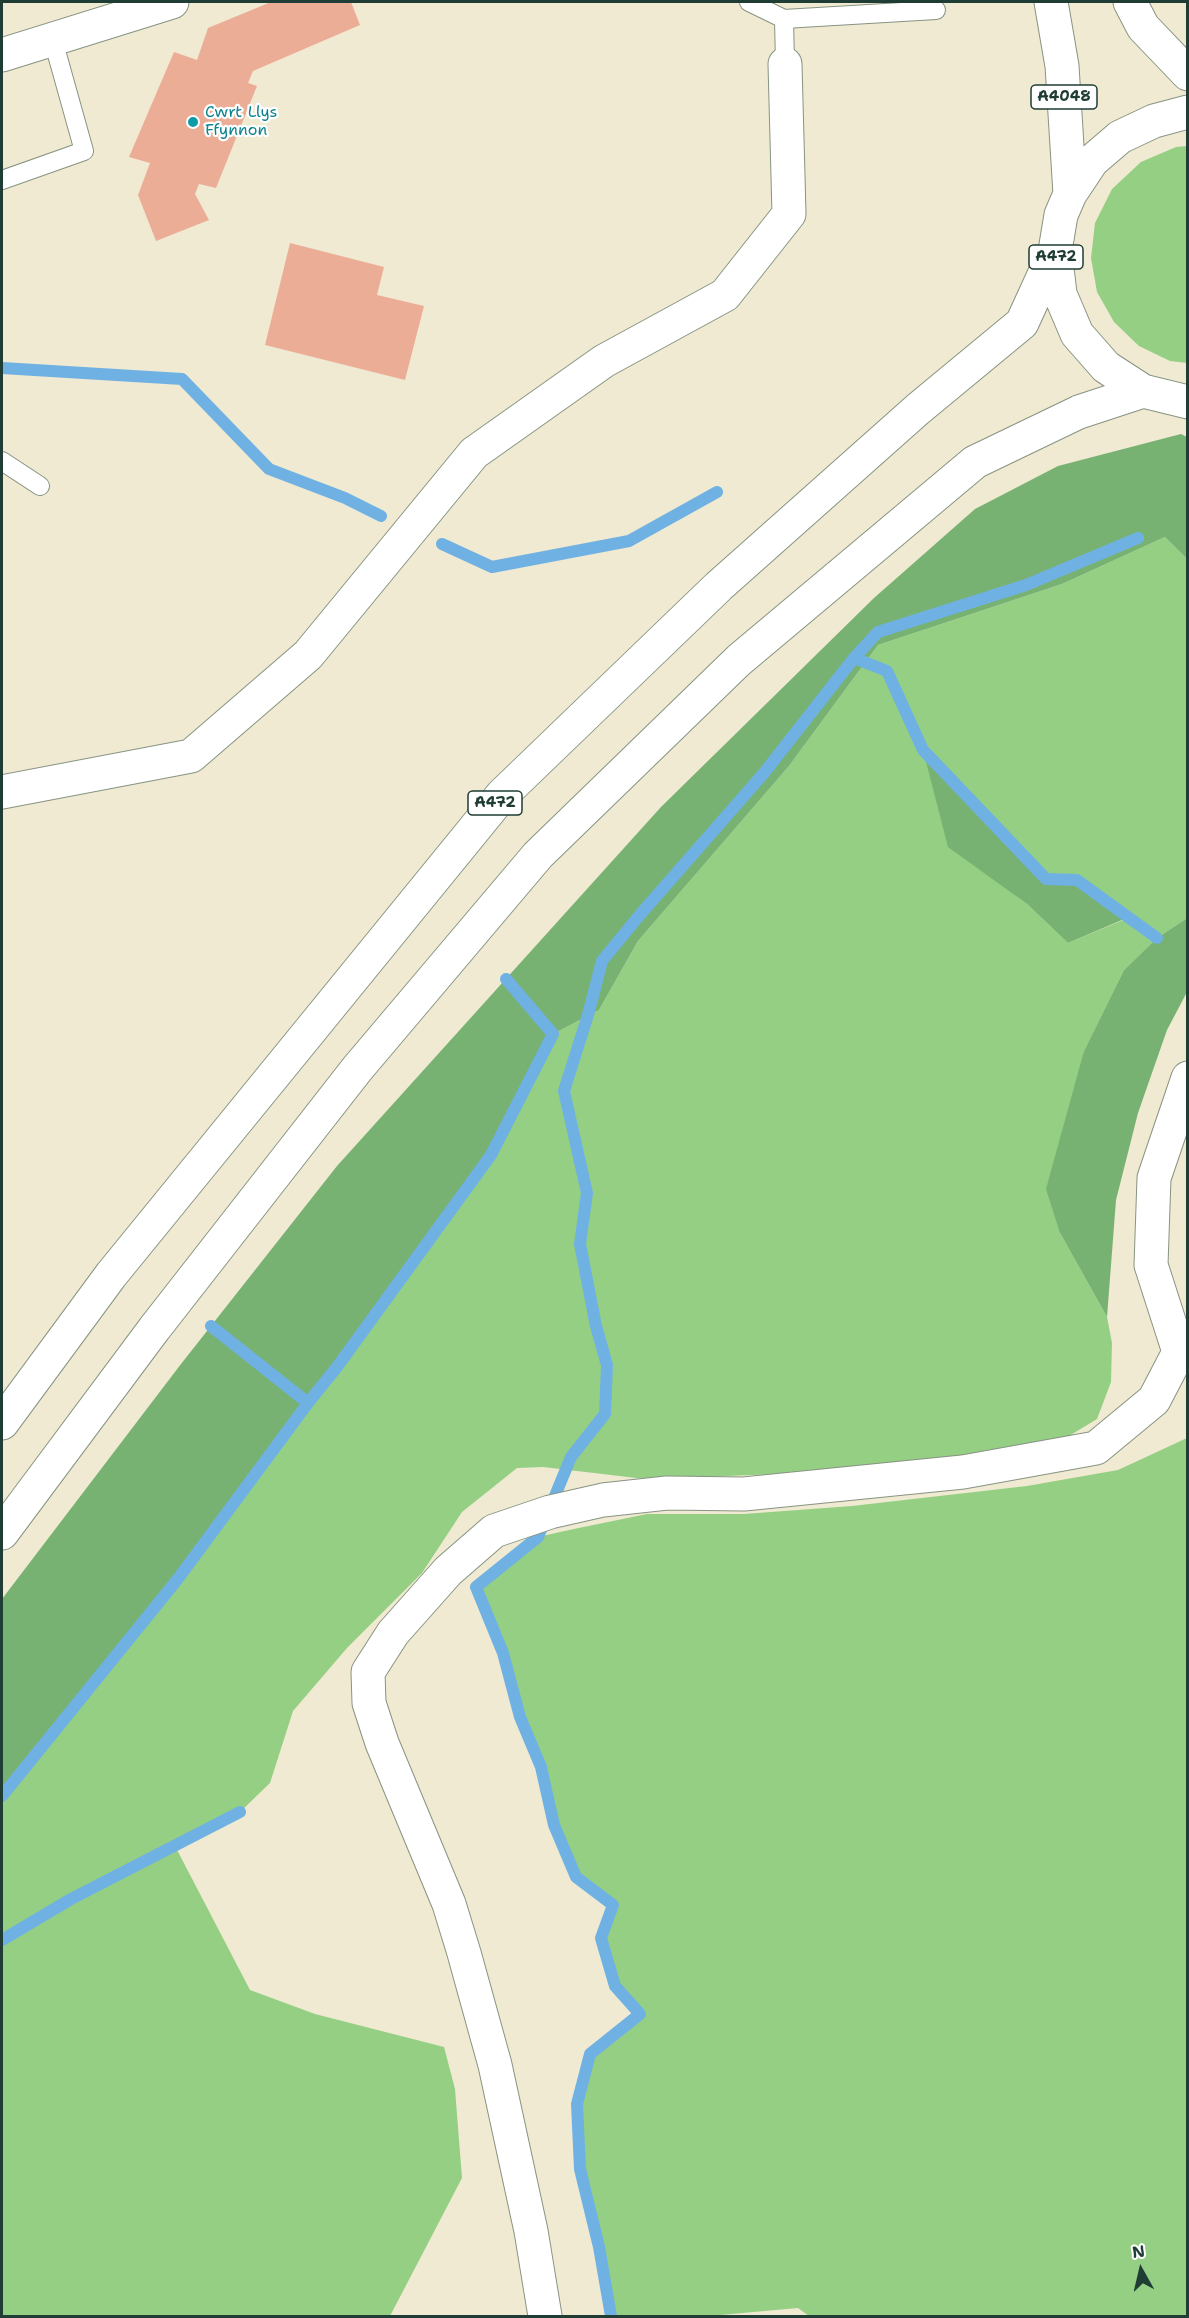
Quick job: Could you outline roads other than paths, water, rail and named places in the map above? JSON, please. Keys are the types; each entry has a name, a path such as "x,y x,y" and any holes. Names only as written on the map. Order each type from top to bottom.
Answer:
{"main road":[{"path":"2,55 172,2"},
{"name":"A4048","path":"1051,2 1062,66 1070,194"},
{"path":"1130,2 1143,27 1188,74"},
{"path":"2,792 191,756 308,656 474,453 603,361 725,295 789,214 785,64"},
{"name":"A472","path":"2,1423 111,1275 502,795 719,586 918,409 1022,323 1055,251 1061,215 1070,194 1092,161 1120,137 1154,121 1188,112"},
{"name":"A472","path":"1055,251 1060,294 1077,334 1106,367 1143,391 1188,402"},
{"path":"2,1533 154,1329 357,1069 538,855 739,660 975,462 1079,412 1143,391"},
{"path":"545,2316 531,2231 495,2066 464,1953 449,1904 382,1743 369,1703 368,1672 393,1633 448,1571 494,1531 550,1512 603,1500 667,1493 744,1494 951,1473 1096,1448 1154,1400 1183,1354 1151,1265 1154,1178 1188,1078"}],"lane":[{"path":"749,2 784,19 936,10"},
{"path":"784,19 785,64"},
{"path":"2,180 84,151 53,39"},
{"path":"2,461 40,486"}],"waterway":[{"path":"2,368 182,379 269,469 345,498 381,516"},
{"path":"442,544 492,567 629,541 717,492"},
{"path":"611,2316 599,2247 580,2169 577,2104 590,2054 640,2014 615,1986 601,1938 613,1905 576,1877 554,1825 541,1767 520,1717 503,1653 476,1587 538,1537 571,1457 605,1414 607,1365 596,1326 580,1244 587,1193 564,1091 602,961 764,773 854,658 878,632 1026,585 1138,538"},
{"path":"854,658 887,671 923,750 1046,879 1077,880 1157,938"},
{"path":"2,1796 177,1580 337,1367 491,1155 553,1034 506,979"},
{"path":"211,1326 308,1403"},
{"path":"2,1940 71,1899 240,1812"}],"place":[{"name":"Cwrt Llys Ffynnon","path":"193,122"}]}
